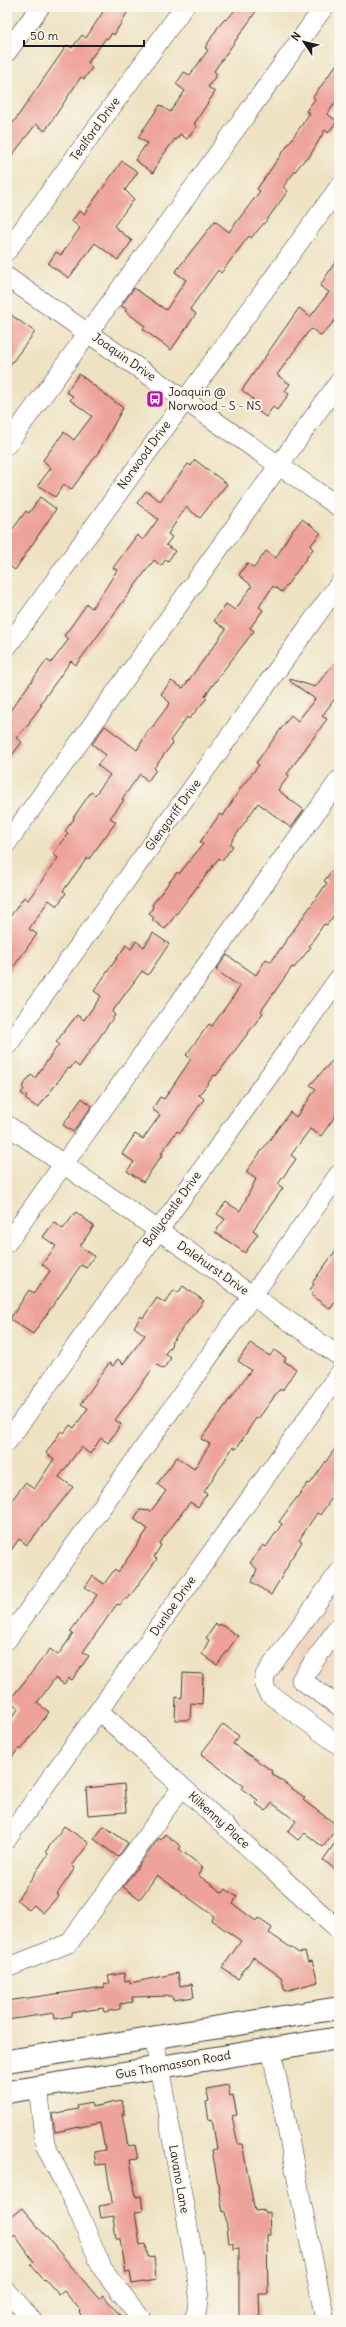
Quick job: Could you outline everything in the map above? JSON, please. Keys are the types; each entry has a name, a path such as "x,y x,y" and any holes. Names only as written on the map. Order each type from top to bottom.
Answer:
{"main road":[{"path":"7,2061 339,2008"},
{"name":"Gus Thomasson Road","path":"7,2092 339,2038"}],"street":[{"path":"7,52 40,7"},
{"name":"Tealford Drive","path":"7,251 184,7"},
{"path":"7,445 324,7"},
{"name":"Norwood Drive","path":"7,647 339,187"},
{"name":"Joaquin Drive","path":"7,277 339,506"},
{"path":"7,843 339,382"},
{"name":"Glengariff Drive","path":"7,1046 339,584"},
{"path":"7,1243 339,780"},
{"name":"Ballycastle Drive","path":"7,1442 339,978"},
{"name":"Dalehurst Drive","path":"7,1125 339,1356"},
{"path":"7,1640 339,1174"},
{"name":"Dunloe Drive","path":"7,1839 339,1374"},
{"path":"339,1572 265,1675 264,1686 268,1693 339,1746"},
{"path":"339,1626 333,1646 301,1680 339,1706"},
{"name":"Kilkenny Place","path":"99,1711 339,1930"},
{"path":"7,1968 69,1943 182,1788"},
{"name":"Lavano Lane","path":"154,2038 199,2288 198,2310 193,2320"},
{"path":"271,2048 325,2320"},
{"path":"38,2087 45,2145 79,2213 102,2268 142,2320"},
{"path":"7,2290 32,2320"}],"shaded area":[{"path":"339,1568 339,1744 256,1683"}],"building":[{"path":"106,7 118,7 127,13 114,35 112,33 108,39 106,38 88,62 92,68 84,79 81,77 45,131 36,124 7,162 7,119 13,123 67,45 72,48 82,35 86,38"},
{"path":"237,7 258,7 214,71 217,74 208,87 215,92 194,124 197,126 187,139 180,134 176,140 175,139 161,158 153,173 135,160 147,143 138,137 160,105 170,112 185,91 176,84 184,72 190,75 208,50 205,48 218,27 225,19 227,20"},
{"path":"339,61 339,98 327,114 337,121 328,133 325,130 308,159 306,158 283,187 288,191 266,221 251,238 249,236 221,273 218,270 190,309 196,314 171,350 143,329 145,326 125,311 127,309 121,306 134,288 166,310 186,280 175,272 215,221 229,232 260,191 257,189 310,113 306,111 315,99 313,97"},
{"path":"122,161 138,172 125,190 134,199 114,226 132,241 118,260 95,243 69,278 48,264 56,252 61,255 80,228 72,221 79,211 84,214"},
{"path":"339,256 339,316 321,336 312,329 308,332 277,375 290,384 285,391 289,394 277,410 273,407 266,417 249,405 253,399 242,390 299,308 310,317 329,292 320,286"},
{"path":"7,312 35,332 7,369"},
{"path":"79,374 123,408 100,450 71,490 64,484 55,497 38,485 51,468 43,460 64,432 74,440 92,416 70,400 73,396 66,392"},
{"path":"195,460 227,484 200,518 186,507 168,534 172,537 166,545 175,551 168,561 166,559 161,566 154,560 76,665 71,661 40,704 42,705 29,722 30,723 16,738 22,742 7,762 7,720 11,714 9,712 47,660 51,663 69,639 64,636 87,604 92,608 117,570 113,568 137,535 143,540 158,519 137,503 146,491 160,501 188,464 191,466"},
{"path":"40,497 56,509 15,570 7,564 7,537 26,511 29,513"},
{"path":"302,519 321,533 310,546 313,549 282,592 273,586 259,607 263,610 250,628 254,631 205,696 207,698 189,719 187,717 170,741 173,743 154,768 156,770 148,781 140,774 122,799 124,800 110,818 116,822 63,891 66,893 57,906 49,900 29,929 37,934 7,976 7,921 24,897 28,900 58,858 53,854 68,833 65,831 91,792 95,795 110,775 97,765 106,755 92,744 105,726 137,750 149,729 150,730 170,703 161,694 171,681 183,688 226,629 214,621 226,604 235,610 252,586 239,575 247,563 254,568 266,551 276,558 289,535"},
{"path":"339,657 339,693 322,716 327,719 287,774 289,776 278,790 304,810 291,828 258,803 230,844 233,846 222,861 219,858 165,929 152,920 154,918 149,914 153,907 152,905 177,872 179,874 203,844 200,842 220,814 223,816 242,786 259,765 256,763 291,715 298,721 315,699 290,681 290,679 315,687"},
{"path":"339,861 339,908 327,925 324,924 309,946 311,947 294,968 292,967 261,1011 263,1013 216,1076 214,1075 199,1095 204,1099 180,1133 177,1131 143,1182 127,1171 134,1162 122,1154 135,1134 143,1139 160,1115 152,1109 160,1097 164,1099 191,1059 186,1055 209,1024 212,1026 240,987 216,970 227,955 256,975 266,959 271,962 327,883 324,881"},
{"path":"153,933 169,944 148,975 142,971 112,1012 115,1015 79,1067 74,1063 70,1069 68,1068 38,1108 25,1099 27,1097 21,1093 24,1089 22,1087 31,1075 35,1078 59,1044 56,1042 77,1015 84,1020 101,996 94,991 126,945 131,949 136,941 144,947"},
{"path":"332,1061 339,1066 339,1111 321,1136 310,1129 291,1155 296,1159 278,1184 283,1188 253,1230 258,1234 245,1253 215,1232 225,1219 217,1214 226,1202 240,1211 256,1179 246,1172 290,1112 296,1117 316,1089 310,1085"},
{"path":"82,1098 92,1106 73,1132 63,1125"},
{"path":"76,1212 94,1226 80,1246 94,1256 86,1268 81,1265 33,1334 10,1319 29,1290 34,1293 50,1271 42,1264 56,1246 43,1237 54,1222 63,1229"},
{"path":"339,1246 339,1297 330,1309 311,1295 313,1293 310,1290 314,1284 312,1283"},
{"path":"183,1286 204,1301 171,1343 172,1344 165,1354 171,1358 163,1369 157,1365 151,1371 115,1420 121,1424 108,1443 101,1438 90,1454 81,1447 59,1477 73,1487 27,1545 19,1539 7,1556 7,1506 25,1483 34,1489 54,1459 46,1453 61,1431 64,1433 70,1425 74,1428 88,1408 81,1404 109,1363 113,1366 118,1359 123,1364 145,1335 134,1327 141,1316 143,1318 157,1298 165,1303 174,1290 178,1293"},
{"path":"250,1343 270,1356 274,1350 286,1358 284,1361 296,1369 282,1391 280,1389 258,1419 256,1418 236,1449 233,1447 204,1492 207,1494 198,1507 190,1502 159,1544 161,1545 154,1557 157,1559 127,1600 125,1598 120,1605 117,1604 83,1652 89,1656 72,1680 69,1678 64,1684 55,1678 37,1703 49,1712 21,1750 19,1748 7,1764 7,1724 19,1708 9,1701 50,1649 58,1655 73,1634 70,1632 97,1595 85,1587 93,1576 104,1584 115,1569 118,1572 148,1529 134,1519 140,1510 151,1511 166,1491 157,1484 177,1457 194,1469 210,1444 201,1439 251,1370 238,1361"},
{"path":"339,1443 339,1479 333,1488 337,1491 320,1515 317,1513 299,1540 302,1542 288,1563 289,1564 271,1595 252,1582 257,1569 250,1563 263,1545 266,1547 282,1524 279,1522 308,1483 310,1484"},
{"path":"216,1624 219,1626 220,1624 238,1636 217,1665 202,1654 209,1640 206,1638"},
{"path":"183,1673 203,1674 202,1704 191,1703 190,1720 175,1720 176,1697 182,1698"},
{"path":"223,1724 239,1736 233,1744 272,1771 271,1773 305,1798 303,1800 338,1826 323,1847 305,1833 298,1840 288,1832 296,1821 272,1803 266,1811 255,1803 258,1800 242,1789 244,1786 201,1754"},
{"path":"124,1784 126,1812 88,1815 86,1788"},
{"path":"64,1826 89,1843 72,1866 75,1868 57,1894 59,1895 43,1913 34,1905 29,1910 17,1900 48,1854 46,1851"},
{"path":"104,1826 128,1843 118,1857 94,1839"},
{"path":"165,1834 181,1846 179,1849 203,1867 198,1875 223,1893 226,1889 237,1897 233,1904 256,1921 258,1918 272,1928 269,1933 299,1953 305,1952 308,1962 312,1961 318,1982 285,1991 281,1977 253,1957 238,1979 222,1968 241,1941 211,1920 214,1916 157,1875 140,1899 123,1887 159,1838 161,1840"},
{"path":"339,1837 339,1872 323,1860"},
{"path":"124,1973 125,1981 130,1980 130,1983 178,1973 180,1986 192,1984 194,1997 173,2000 172,1996 132,1997 133,2002 120,2004 120,2009 104,2012 103,2008 71,2013 71,2016 55,2019 54,2013 7,2020 7,2001 104,1987 104,1984 110,1983 108,1976"},
{"path":"228,2085 230,2096 233,2095 237,2115 232,2116 238,2144 242,2144 255,2211 264,2210 265,2213 269,2212 270,2235 267,2235 268,2294 259,2294 260,2320 239,2320 239,2248 233,2249 233,2243 229,2243 225,2211 223,2212 212,2150 217,2149 212,2119 209,2120 206,2102 209,2101 206,2089"},
{"path":"122,2101 125,2114 122,2114 128,2146 135,2145 138,2159 130,2160 136,2197 141,2196 143,2211 135,2212 140,2245 146,2244 148,2257 154,2256 156,2280 132,2284 130,2271 126,2272 120,2239 116,2239 113,2216 101,2218 99,2206 111,2204 112,2201 106,2164 96,2165 94,2152 105,2150 100,2123 55,2132 52,2114 78,2109 77,2106 91,2103 92,2107"},
{"path":"22,2208 99,2299 103,2295 124,2320 85,2320 79,2313 81,2311 64,2291 59,2295 31,2265 34,2262 15,2235 7,2242 7,2220"}],"place":[{"name":"Joaquin @ Norwood - S - NS","path":"155,399"}]}
